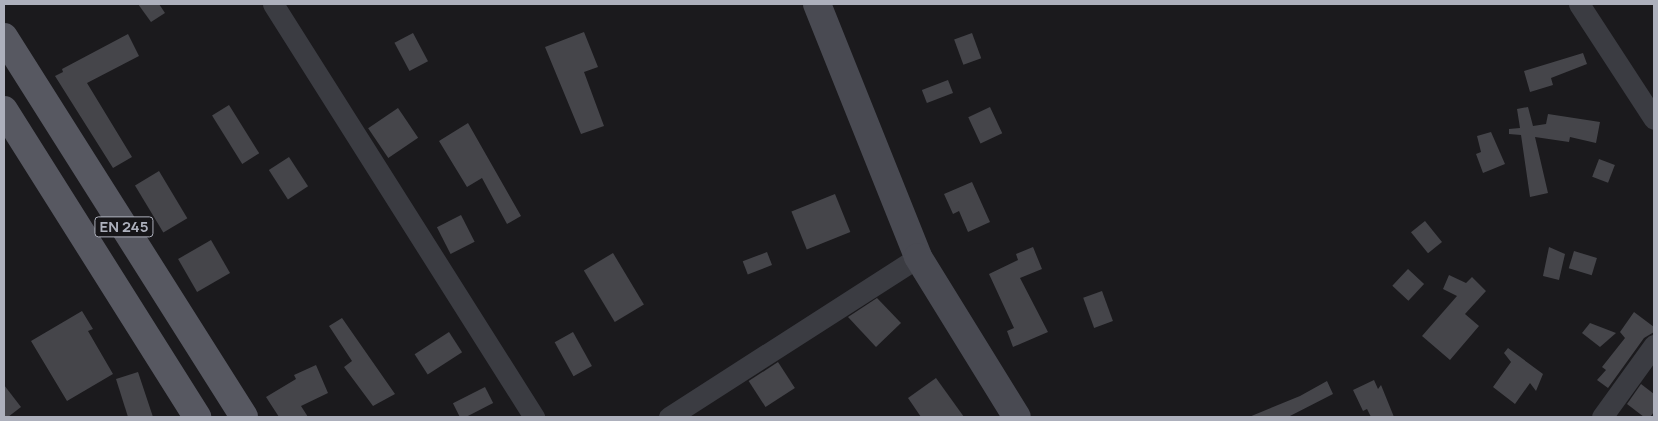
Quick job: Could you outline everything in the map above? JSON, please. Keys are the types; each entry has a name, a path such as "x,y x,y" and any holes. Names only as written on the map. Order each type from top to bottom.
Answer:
{"main road":[{"path":"817,4 918,256 1017,417"},
{"name":"EN 245","path":"4,37 244,417"},
{"name":"EN 245","path":"4,110 197,417"}],"street":[{"path":"273,4 534,417"},
{"path":"1579,4 1654,119"},
{"path":"669,417 918,256"},
{"path":"1602,417 1654,346"}],"building":[{"path":"138,4 159,4 165,13 151,22"},
{"path":"584,32 598,67 584,72 604,126 581,134 545,47"},
{"path":"413,33 428,61 409,71 394,43"},
{"path":"972,33 981,58 963,65 954,39"},
{"path":"128,34 139,56 87,83 132,157 113,168 55,76 63,72 62,69"},
{"path":"1583,53 1587,64 1551,78 1553,85 1530,92 1524,71"},
{"path":"948,80 953,93 927,103 922,90"},
{"path":"229,105 259,153 242,164 212,116"},
{"path":"990,107 1002,133 981,143 968,117"},
{"path":"1528,107 1533,126 1546,124 1548,114 1600,122 1596,143 1570,137 1569,142 1535,137 1548,193 1530,197 1521,135 1509,134 1509,129 1520,128 1517,109"},
{"path":"398,108 418,138 388,158 368,128"},
{"path":"468,123 521,216 507,224 482,178 467,187 439,141"},
{"path":"1491,132 1505,164 1483,173 1476,154 1481,152 1477,136"},
{"path":"289,157 308,186 288,199 269,170"},
{"path":"1599,159 1615,165 1608,183 1592,177"},
{"path":"159,171 187,218 163,233 135,185"},
{"path":"972,182 990,222 968,232 959,211 953,214 944,194"},
{"path":"835,194 850,232 807,250 791,212"},
{"path":"461,215 475,242 451,254 437,227"},
{"path":"1425,221 1442,242 1428,253 1411,232"},
{"path":"211,240 230,273 197,292 178,259"},
{"path":"1033,247 1042,269 1020,278 1048,332 1013,347 1007,331 1014,328 989,274 1018,260 1016,254"},
{"path":"1549,247 1565,254 1559,280 1543,276"},
{"path":"1574,251 1597,258 1592,275 1569,268"},
{"path":"767,252 772,265 748,274 743,261"},
{"path":"613,253 644,304 615,322 584,271"},
{"path":"1408,269 1424,284 1408,301 1392,286"},
{"path":"1449,275 1466,283 1472,277 1486,291 1465,314 1479,326 1450,360 1422,336 1457,296 1443,289"},
{"path":"1102,291 1113,321 1094,328 1083,298"},
{"path":"877,298 901,323 876,347 848,317"},
{"path":"82,311 93,329 88,331 113,374 67,401 31,341"},
{"path":"1634,312 1654,327 1654,332 1644,338 1608,388 1597,380 1606,370 1602,367 1625,338 1620,332"},
{"path":"342,318 395,394 373,406 344,367 352,361 329,326"},
{"path":"1590,323 1616,333 1600,347 1582,333"},
{"path":"449,332 462,352 428,374 415,354"},
{"path":"573,332 592,366 574,376 555,342"},
{"path":"1508,348 1543,374 1536,391 1530,383 1515,404 1493,387 1511,362 1504,353"},
{"path":"778,362 795,388 766,407 749,381"},
{"path":"316,365 328,393 301,406 308,417 279,417 266,397 296,379 294,375"},
{"path":"138,372 153,417 128,417 116,379"},
{"path":"936,378 964,417 921,417 908,398"},
{"path":"1374,380 1378,389 1381,385 1394,417 1371,417 1367,409 1363,411 1353,390"},
{"path":"1327,381 1333,394 1288,417 1249,417 1300,396"},
{"path":"1641,384 1654,394 1654,412 1650,417 1644,417 1627,404"},
{"path":"4,385 21,407 8,417 4,417"},
{"path":"485,387 493,403 466,417 460,417 453,403"}]}
